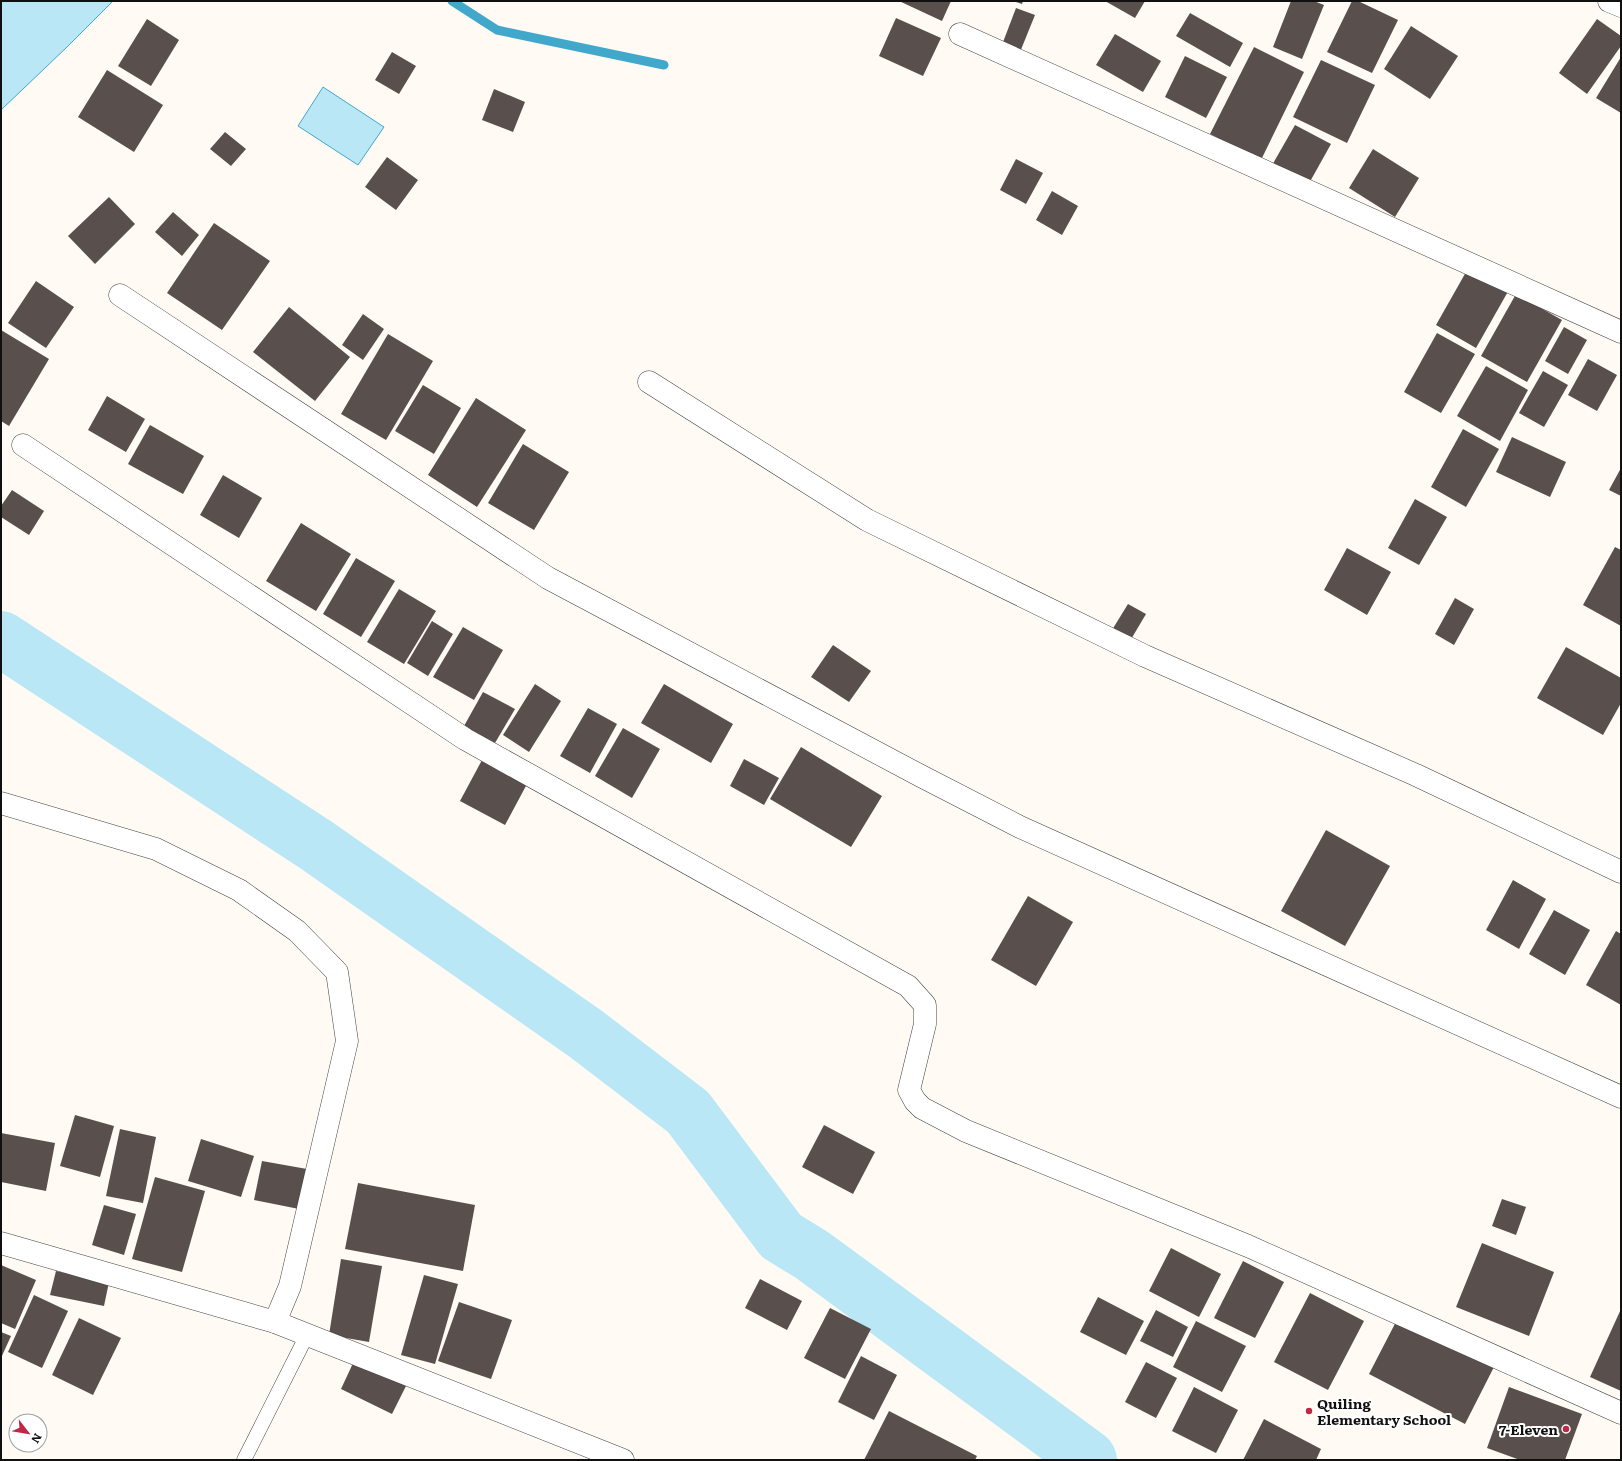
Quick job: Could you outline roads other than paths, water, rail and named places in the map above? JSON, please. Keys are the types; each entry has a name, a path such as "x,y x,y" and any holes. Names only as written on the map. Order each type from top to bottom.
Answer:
{"street":[{"path":"1609,1 1621,6"},
{"path":"960,34 1621,332"},
{"path":"120,295 548,578 1020,827 1621,1097"},
{"path":"649,382 867,520 1145,656 1416,775 1621,872"},
{"path":"23,445 465,739 908,986 925,1005 925,1024 909,1090 915,1101 922,1108 966,1131 1248,1246 1621,1413"},
{"path":"1,803 156,849 239,890 297,931 337,972 347,1041 290,1286 275,1322"},
{"path":"1,1243 275,1322 623,1460"}],"lane":[{"path":"244,1460 307,1335"}],"water":[{"path":"1,1 113,1 1,110"},
{"path":"323,87 384,127 358,165 298,126"}],"waterway":[{"path":"452,1 497,30 664,65"},
{"path":"1,639 316,845 586,1034 688,1112 781,1236 812,1255 1089,1460"}],"place":[{"name":"Quiling Elementary School","path":"1309,1411"},
{"name":"7-Eleven","path":"1566,1429"}]}
